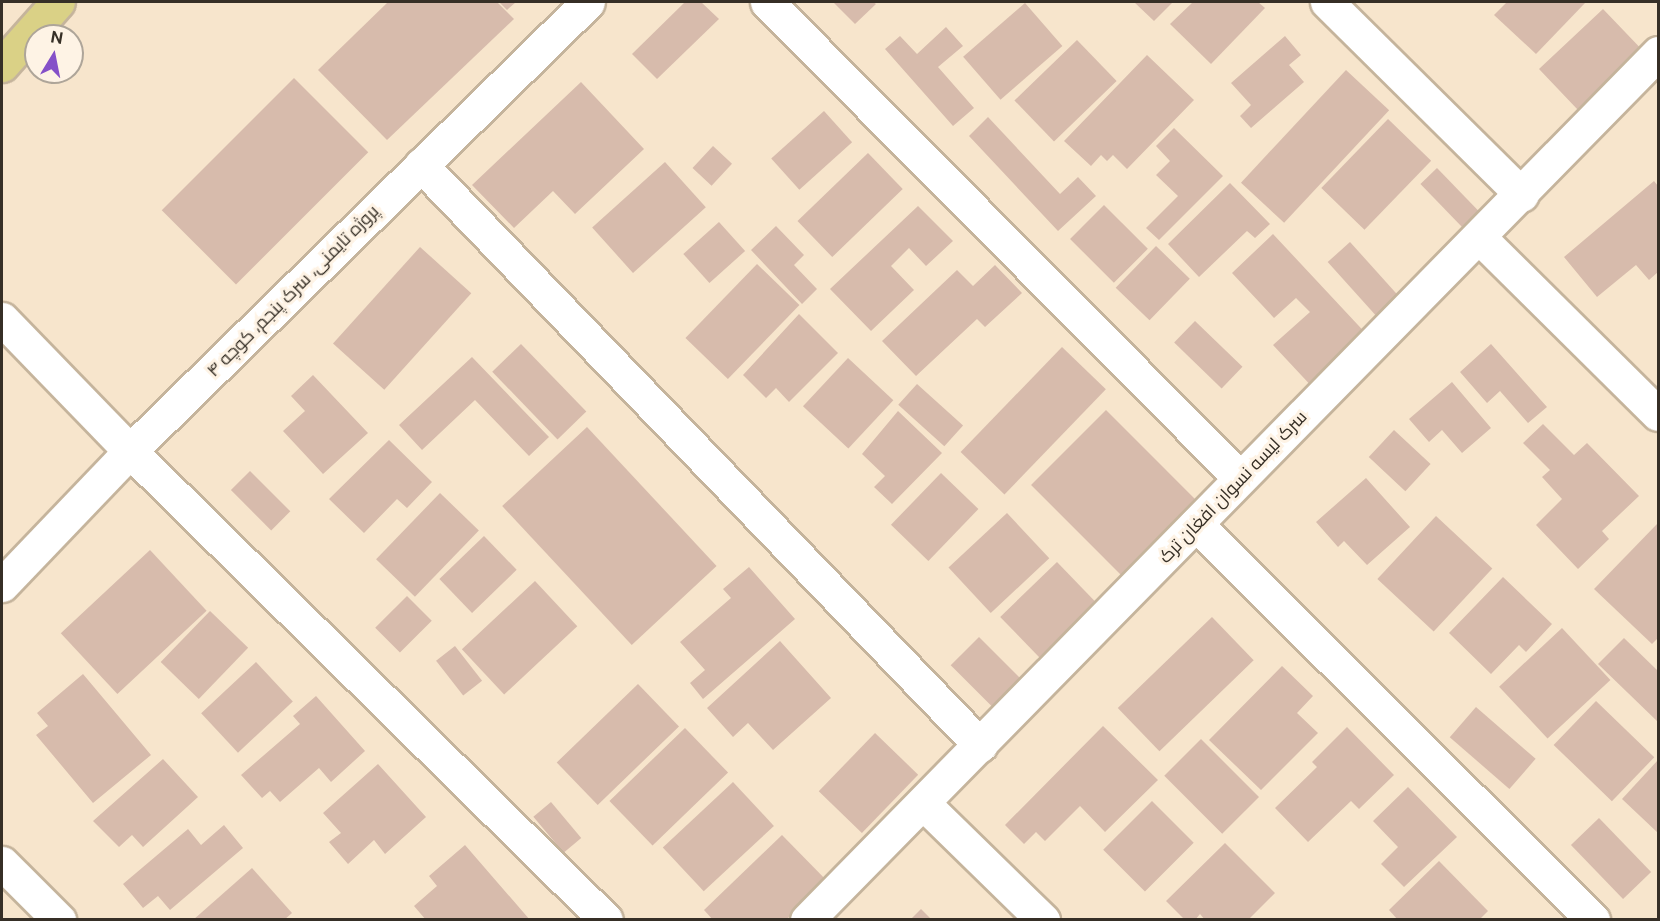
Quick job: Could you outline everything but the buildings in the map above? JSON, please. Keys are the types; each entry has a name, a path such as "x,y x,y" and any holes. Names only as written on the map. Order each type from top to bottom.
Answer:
{"main road":[{"path":"2,65 58,2"}],"street":[{"name":"پروژه تایمنی، سرک پنجم، کوچه ۴","path":"2,585 130,452 588,2"},
{"path":"767,2 1240,478"},
{"path":"1327,2 1522,195"},
{"name":"سرک لیسه نسوان افغان‌ ترک","path":"807,920 1240,478 1480,238 1659,53"},
{"path":"421,165 980,745"},
{"path":"1480,238 1659,414"},
{"path":"2,319 130,452 606,920"},
{"path":"1196,524 1593,920"},
{"path":"923,803 1043,920"},
{"path":"2,863 59,920"}]}
